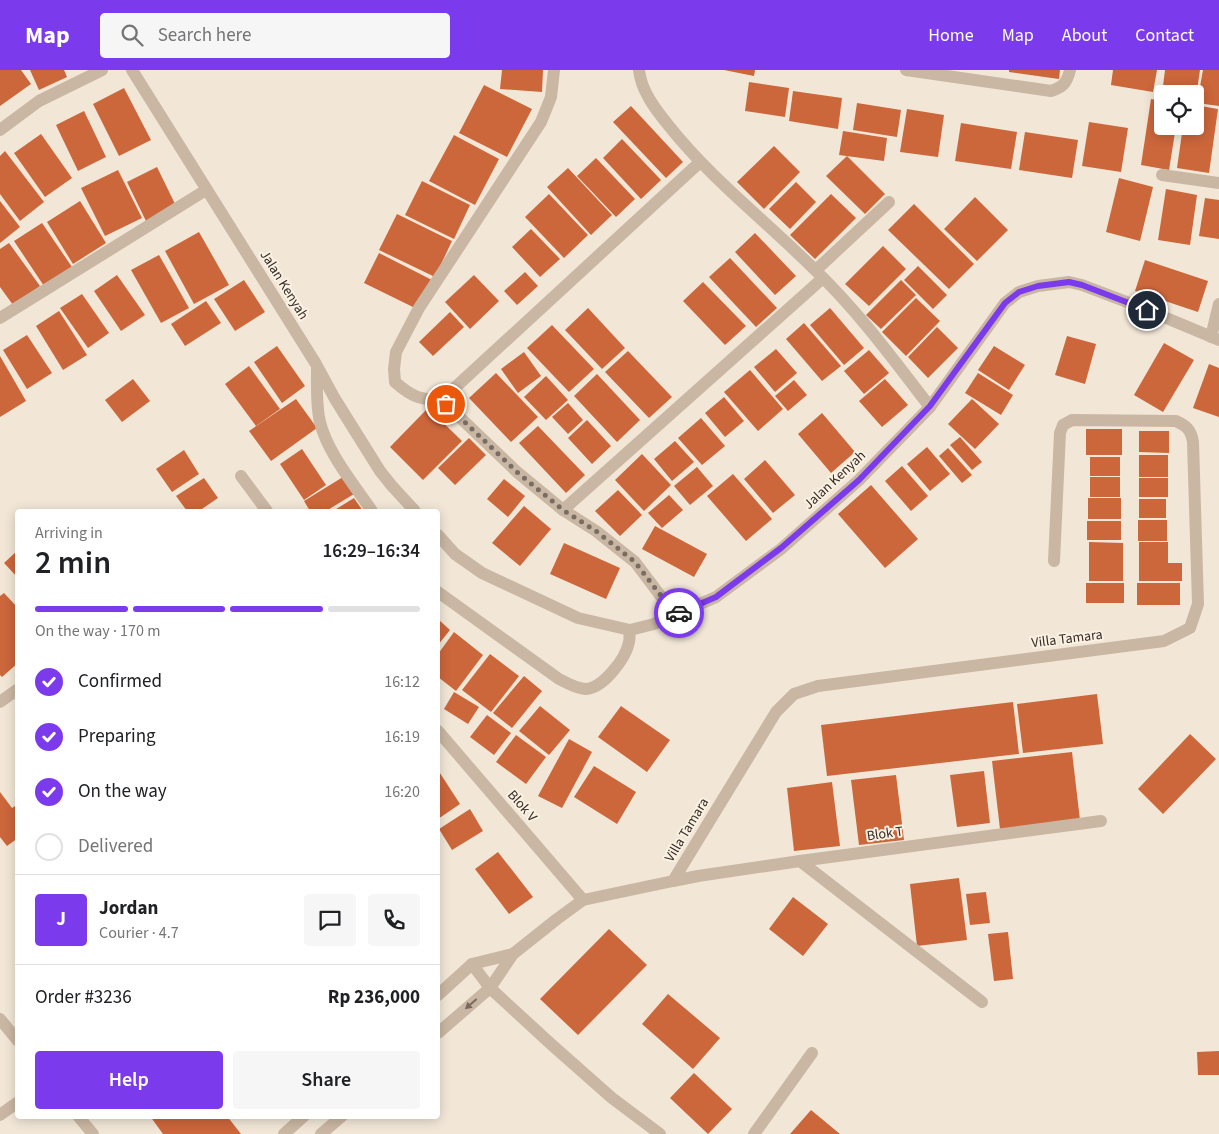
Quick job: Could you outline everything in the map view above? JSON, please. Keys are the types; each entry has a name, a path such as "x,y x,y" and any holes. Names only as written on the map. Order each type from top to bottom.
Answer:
{"street":[{"path":"0,130 39,101 102,70"},
{"name":"Jalan Kenyah","path":"132,70 316,364 335,400 380,471 413,509"},
{"path":"446,401 410,396 395,382 396,352 419,308 541,122 551,97 554,70"},
{"path":"639,70 646,93 661,117 699,162 819,274 868,327 930,406"},
{"path":"906,70 1051,91 1066,83 1070,70"},
{"path":"676,615 635,562 596,531 563,510 517,472 448,407 446,401 448,394 699,162"},
{"path":"1162,175 1219,183"},
{"path":"3,313 206,190"},
{"path":"563,510 819,274 889,202"},
{"name":"Jalan Kenyah","path":"440,537 455,554 482,574 578,618 630,630 654,624 716,597 781,548 859,480 930,406 1005,303 1019,292 1038,286 1069,282 1082,285 1215,339"},
{"path":"1215,339 1219,304"},
{"path":"316,364 319,420 324,435 350,480 371,509"},
{"name":"Villa Tamara","path":"583,900 674,881 776,712 794,694 818,686 1164,642 1190,628 1198,604 1193,442 1191,432 1186,426 1176,421 1072,420 1063,425 1060,433 1054,561"},
{"path":"241,476 266,509"},
{"path":"440,593 559,679 585,689 595,687 605,680 622,657 629,642 630,630"},
{"path":"0,702 15,691"},
{"name":"Blok V","path":"440,733 583,900"},
{"name":"Blok T","path":"674,881 800,861 1101,821"},
{"path":"800,861 982,1002"},
{"path":"440,1031 490,988 513,954 583,900"},
{"path":"440,993 472,964 513,954"},
{"path":"472,964 490,988 612,1098 660,1134"},
{"path":"0,1019 15,1038"},
{"path":"754,1134 812,1053"},
{"path":"0,1115 15,1104"},
{"path":"80,1119 93,1134"},
{"path":"284,1134 301,1119"},
{"path":"321,1134 338,1119"}],"building":[{"path":"0,70 21,70 31,84 0,106"},
{"path":"30,70 64,70 67,77 39,90"},
{"path":"502,70 543,70 542,92 500,89"},
{"path":"724,70 755,70 754,76"},
{"path":"1009,70 1060,70 1059,79 1009,72"},
{"path":"1113,70 1157,70 1153,92 1111,85"},
{"path":"1165,70 1200,70 1198,85 1163,85"},
{"path":"1203,70 1219,70 1219,106 1204,104 1204,85 1200,85"},
{"path":"749,82 789,88 785,117 745,111"},
{"path":"484,85 532,109 507,157 459,133"},
{"path":"124,88 151,140 119,156 93,104"},
{"path":"793,91 842,98 838,129 789,121"},
{"path":"1151,99 1154,100 1154,135 1175,135 1169,170 1141,165"},
{"path":"857,103 901,110 897,137 853,130"},
{"path":"631,106 683,162 666,178 613,122"},
{"path":"1204,107 1218,109 1209,173 1177,168 1182,135 1204,135"},
{"path":"907,109 944,115 938,157 900,152"},
{"path":"84,111 106,157 78,171 56,125"},
{"path":"1089,122 1128,128 1121,172 1082,166"},
{"path":"961,123 1017,132 1011,169 955,161"},
{"path":"843,131 887,138 884,161 839,155"},
{"path":"1025,132 1078,140 1072,178 1019,170"},
{"path":"41,134 72,178 45,197 14,153"},
{"path":"454,135 499,159 475,205 429,181"},
{"path":"622,139 661,180 641,199 603,158"},
{"path":"774,146 800,172 764,209 737,182"},
{"path":"5,151 44,202 20,221 0,194 0,156"},
{"path":"847,156 885,194 865,214 826,176"},
{"path":"596,158 635,199 616,217 577,176"},
{"path":"157,167 176,206 146,221 127,182"},
{"path":"568,168 612,215 591,235 547,187"},
{"path":"118,170 142,218 105,236 81,188"},
{"path":"1119,178 1153,187 1140,241 1106,232"},
{"path":"422,181 470,205 454,239 405,215"},
{"path":"796,182 816,202 790,229 769,209"},
{"path":"1166,189 1197,195 1190,245 1158,240"},
{"path":"549,194 588,235 564,258 525,217"},
{"path":"831,194 856,218 815,259 790,235"},
{"path":"975,197 1008,230 977,261 944,229"},
{"path":"1205,198 1219,200 1219,239 1199,236"},
{"path":"0,201 20,227 0,243"},
{"path":"80,201 106,243 73,264 47,222"},
{"path":"914,204 974,264 949,289 888,230"},
{"path":"397,214 452,241 435,277 379,250"},
{"path":"42,223 72,267 44,286 14,241"},
{"path":"531,229 560,259 540,277 512,247"},
{"path":"199,232 229,285 194,304 165,251"},
{"path":"755,233 796,276 775,295 735,252"},
{"path":"9,243 40,286 13,305 0,287 0,249"},
{"path":"883,246 906,269 869,306 845,284"},
{"path":"379,253 432,280 417,309 364,283"},
{"path":"159,255 189,308 161,323 131,270"},
{"path":"730,258 777,308 756,327 709,277"},
{"path":"1145,260 1208,281 1198,312 1135,291"},
{"path":"918,266 947,295 933,309 904,280"},
{"path":"525,272 538,286 517,305 504,291"},
{"path":"117,275 145,315 121,331 94,291"},
{"path":"474,275 499,301 470,329 445,302"},
{"path":"244,280 265,312 235,331 214,299"},
{"path":"901,280 916,295 881,329 866,315"},
{"path":"703,282 746,326 725,345 683,301"},
{"path":"82,294 109,333 88,348 60,308"},
{"path":"916,298 940,321 906,356 882,332"},
{"path":"206,301 221,323 185,346 171,324"},
{"path":"588,308 625,348 602,369 565,330"},
{"path":"830,308 864,348 844,365 810,325"},
{"path":"59,311 87,355 63,370 36,326"},
{"path":"450,312 464,327 433,356 419,342"},
{"path":"804,323 841,366 822,381 786,339"},
{"path":"552,325 594,369 569,392 527,348"},
{"path":"937,327 958,348 928,378 908,357"},
{"path":"27,335 52,373 27,389 3,350"},
{"path":"1067,336 1096,344 1085,384 1055,375"},
{"path":"1164,343 1194,360 1163,412 1134,395"},
{"path":"277,346 305,386 282,403 254,362"},
{"path":"994,346 1025,365 1009,390 978,370"},
{"path":"776,349 797,373 775,392 754,367"},
{"path":"869,350 889,373 864,394 844,371"},
{"path":"628,351 672,397 649,418 605,372"},
{"path":"524,352 541,376 518,393 501,369"},
{"path":"0,356 26,401 0,417"},
{"path":"1209,364 1219,368 1219,417 1193,408"},
{"path":"249,366 280,409 256,426 225,384"},
{"path":"750,370 783,409 758,431 724,392"},
{"path":"496,373 538,417 511,442 469,398"},
{"path":"978,373 1013,395 1001,415 965,393"},
{"path":"597,374 640,420 617,442 574,396"},
{"path":"546,376 568,400 546,420 524,397"},
{"path":"133,379 150,401 122,422 105,400"},
{"path":"885,379 908,405 882,427 859,401"},
{"path":"794,380 807,395 788,411 775,396"},
{"path":"724,397 744,421 725,437 705,413"},
{"path":"296,399 317,428 271,461 249,431"},
{"path":"972,399 999,424 975,449 948,424"},
{"path":"568,403 583,420 568,434 552,417"},
{"path":"428,408 462,441 423,480 390,447"},
{"path":"822,413 855,452 831,473 798,434"},
{"path":"701,418 725,446 702,465 678,438"},
{"path":"587,420 611,446 592,464 568,438"},
{"path":"538,426 585,475 566,493 519,443"},
{"path":"1086,429 1122,429 1122,455 1086,455"},
{"path":"1139,431 1169,431 1169,453 1139,452"},
{"path":"960,437 982,462 972,470 950,445"},
{"path":"469,438 486,455 455,485 438,468"},
{"path":"675,441 694,462 672,481 654,459"},
{"path":"927,447 950,474 930,491 907,464"},
{"path":"948,448 972,475 962,483 939,456"},
{"path":"302,449 326,485 304,500 280,464"},
{"path":"184,450 199,474 172,492 156,469"},
{"path":"642,454 671,485 644,511 615,480"},
{"path":"1139,455 1168,455 1168,477 1139,477"},
{"path":"1090,457 1120,457 1120,476 1090,476"},
{"path":"765,460 795,495 773,513 744,479"},
{"path":"902,466 928,496 911,511 885,481"},
{"path":"697,467 713,486 690,505 674,486"},
{"path":"733,474 772,519 746,541 707,496"},
{"path":"343,477 354,494 329,509 309,509 304,501"},
{"path":"1090,477 1120,477 1120,497 1090,497"},
{"path":"204,478 218,498 202,509 186,509 176,496"},
{"path":"1139,478 1168,478 1168,497 1139,497"},
{"path":"504,479 525,496 508,517 487,499"},
{"path":"871,485 918,539 885,568 838,514"},
{"path":"618,490 642,515 620,536 595,511"},
{"path":"669,495 683,510 662,528 648,513"},
{"path":"354,498 362,509 336,509"},
{"path":"1088,498 1121,498 1121,519 1088,519"},
{"path":"1139,499 1166,499 1166,518 1139,518"},
{"path":"524,506 551,529 520,566 492,543"},
{"path":"1138,520 1167,520 1167,541 1138,541"},
{"path":"1087,521 1121,521 1121,540 1087,540"},
{"path":"655,526 707,554 694,577 642,549"},
{"path":"1089,542 1123,543 1123,581 1089,581"},
{"path":"1139,542 1168,542 1168,563 1182,563 1182,581 1139,581"},
{"path":"564,543 620,568 606,599 550,574"},
{"path":"15,553 15,575 4,563"},
{"path":"1086,583 1124,583 1124,603 1086,603"},
{"path":"1137,583 1180,583 1180,605 1137,605"},
{"path":"4,593 15,605 15,666 2,677 0,675 0,596"},
{"path":"440,621 450,630 440,642"},
{"path":"454,632 483,655 456,691 440,679 440,651"},
{"path":"490,654 519,676 491,712 462,690"},
{"path":"524,676 542,691 512,728 493,713"},
{"path":"454,692 479,707 468,724 444,709"},
{"path":"1097,694 1103,744 1023,753 1017,704"},
{"path":"1013,702 1019,754 827,776 821,725"},
{"path":"540,706 570,730 549,755 519,731"},
{"path":"621,706 670,740 647,772 598,737"},
{"path":"487,715 511,733 494,755 470,737"},
{"path":"1190,734 1216,759 1163,814 1138,789"},
{"path":"516,735 546,757 526,784 496,762"},
{"path":"569,739 592,752 562,808 538,796"},
{"path":"1072,752 1080,820 1000,829 992,761"},
{"path":"594,766 636,792 617,824 574,797"},
{"path":"984,771 990,823 957,827 950,775"},
{"path":"440,773 460,804 440,818"},
{"path":"896,775 904,840 859,845 851,780"},
{"path":"832,782 840,846 794,851 787,788"},
{"path":"0,792 12,808 15,806 15,840 7,846 0,837"},
{"path":"470,809 483,831 452,850 440,828"},
{"path":"498,852 533,897 509,914 475,869"},
{"path":"959,878 967,940 917,946 910,884"},
{"path":"986,892 990,923 970,925 966,894"},
{"path":"793,897 828,924 803,956 769,929"},
{"path":"609,929 647,965 578,1035 540,999"},
{"path":"1008,932 1013,979 994,981 988,934"},
{"path":"668,994 720,1038 693,1069 642,1024"},
{"path":"1219,1051 1219,1075 1198,1075 1197,1052"},
{"path":"694,1073 732,1109 708,1134 670,1098"},
{"path":"811,1110 840,1134 790,1134"},
{"path":"152,1119 229,1119 241,1134 163,1134"}],"way so far":[{"path":"446,404 517,472 563,510 596,531 635,562 676,615 679,613"}],"route":[{"path":"679,613 716,597 781,548 859,480 930,406 1005,303 1019,292 1038,286 1069,282 1082,285 1147,310"}]}
